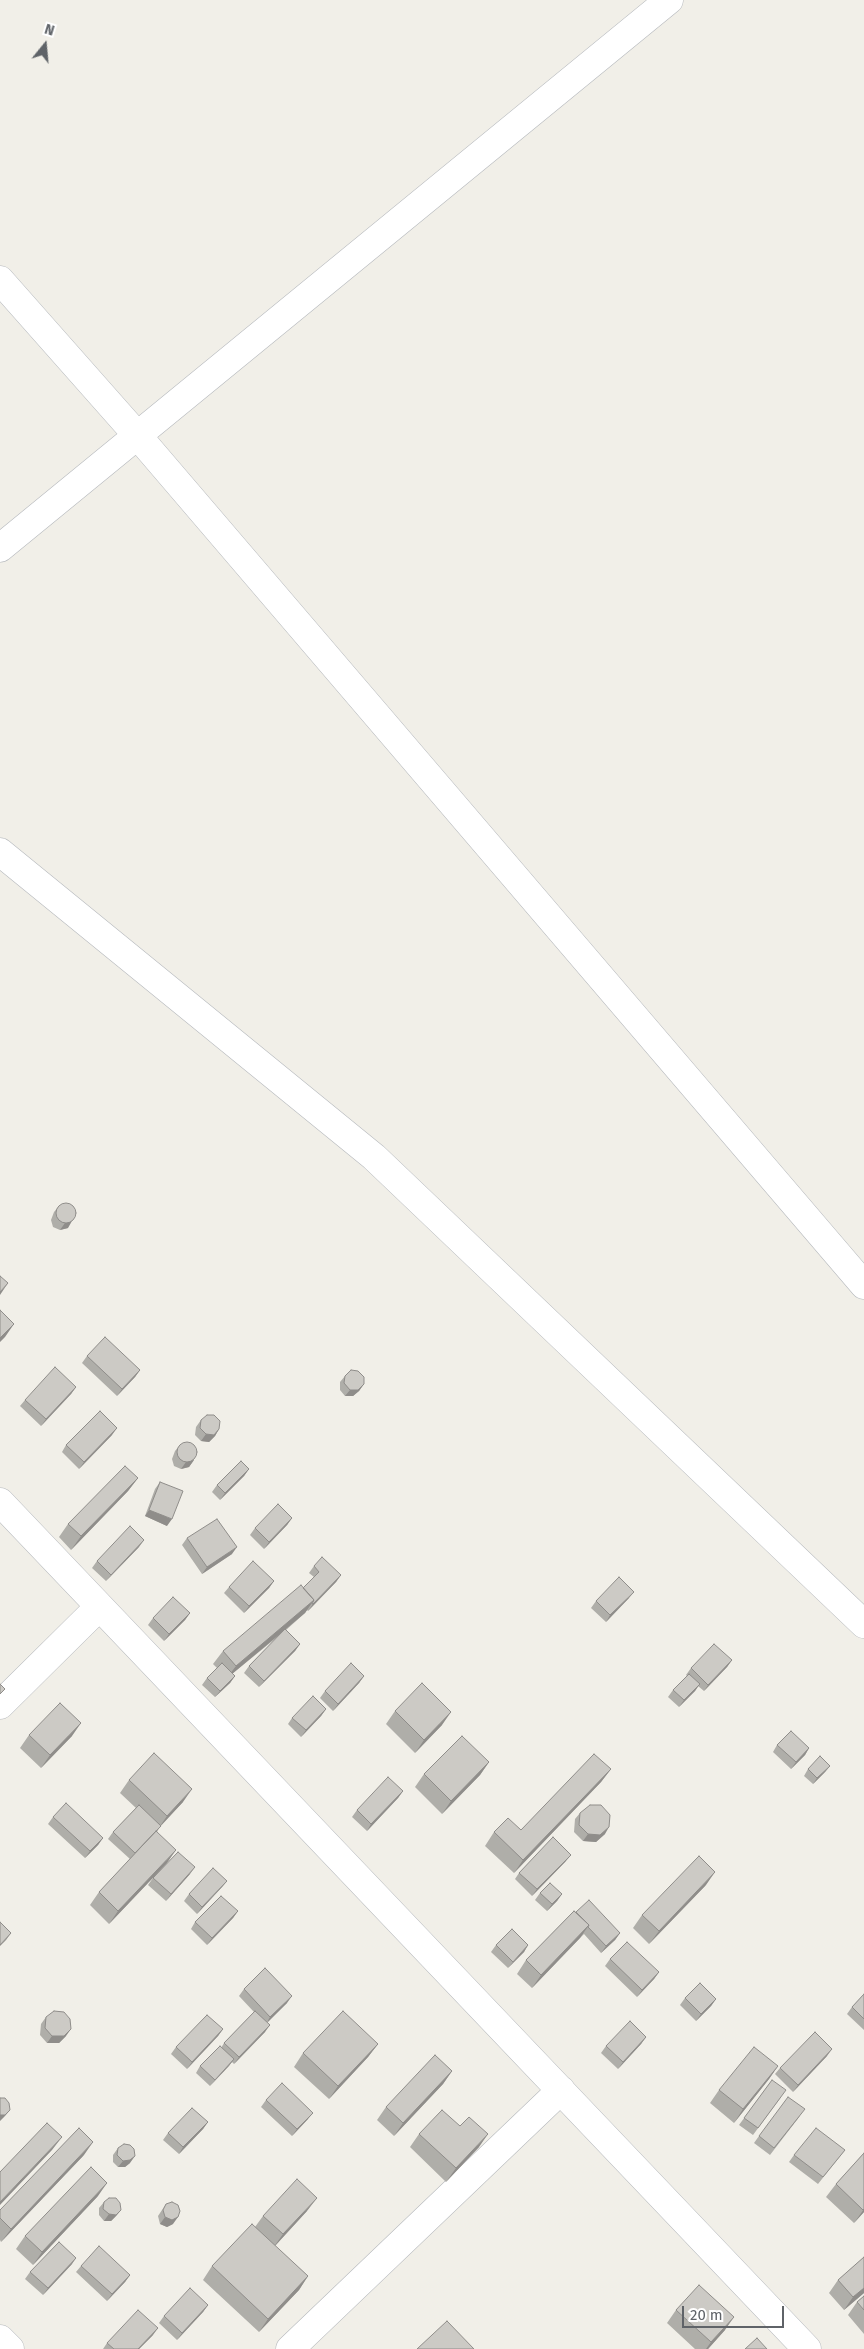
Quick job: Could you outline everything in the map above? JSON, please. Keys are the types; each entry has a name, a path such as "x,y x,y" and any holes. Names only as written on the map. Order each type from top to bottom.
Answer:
{"street":[{"path":"0,548 669,0"},
{"path":"0,280 137,436 864,1286"},
{"path":"0,852 374,1157 864,1624"},
{"path":"0,1502 808,2349"},
{"path":"0,1705 99,1607"},
{"path":"290,2349 561,2090"},
{"path":"0,2338 10,2349"}],"building":[{"path":"66,1203 73,1206 76,1213 73,1220 66,1223 59,1220 56,1213 59,1206"},
{"path":"0,1276 8,1283 0,1292"},
{"path":"0,1310 14,1324 0,1338"},
{"path":"105,1337 140,1370 122,1389 87,1356"},
{"path":"55,1367 76,1387 46,1419 25,1400"},
{"path":"351,1370 358,1371 364,1377 364,1384 358,1390 350,1390 344,1383 345,1376"},
{"path":"100,1411 117,1428 84,1462 66,1445"},
{"path":"207,1415 214,1415 220,1421 219,1429 214,1435 206,1434 200,1428 201,1420"},
{"path":"187,1442 194,1445 197,1452 194,1459 187,1462 180,1459 177,1452 180,1445"},
{"path":"241,1461 249,1469 225,1493 217,1485"},
{"path":"125,1466 138,1478 81,1536 68,1524"},
{"path":"160,1482 183,1491 172,1519 149,1510"},
{"path":"278,1504 292,1518 269,1542 255,1528"},
{"path":"217,1519 237,1547 207,1567 187,1538"},
{"path":"130,1526 144,1540 111,1575 97,1561"},
{"path":"322,1557 341,1575 312,1604 314,1600 303,1588 319,1572 314,1566"},
{"path":"253,1561 274,1581 249,1606 229,1587"},
{"path":"619,1577 634,1592 610,1615 596,1601"},
{"path":"301,1585 314,1600 236,1666 223,1651"},
{"path":"173,1597 190,1613 169,1634 153,1618"},
{"path":"285,1629 300,1644 264,1681 249,1666"},
{"path":"714,1644 732,1660 708,1685 691,1668"},
{"path":"222,1663 235,1676 220,1691 207,1678"},
{"path":"351,1663 364,1676 338,1704 325,1691"},
{"path":"689,1674 700,1684 684,1700 673,1690"},
{"path":"422,1683 451,1712 424,1740 395,1711"},
{"path":"0,1684 5,1689 0,1694"},
{"path":"313,1696 326,1709 306,1730 292,1718"},
{"path":"60,1703 81,1723 50,1755 29,1735"},
{"path":"791,1731 809,1748 796,1762 777,1745"},
{"path":"462,1736 489,1762 451,1801 424,1774"},
{"path":"154,1753 192,1789 167,1816 129,1780"},
{"path":"594,1754 611,1769 523,1860 494,1832 508,1818 521,1830"},
{"path":"820,1756 830,1766 817,1778 808,1769"},
{"path":"388,1777 403,1791 371,1824 357,1810"},
{"path":"66,1803 103,1838 90,1851 53,1817"},
{"path":"139,1805 161,1826 135,1853 113,1832"},
{"path":"590,1805 601,1805 610,1815 609,1827 600,1835 588,1834 579,1825 580,1813"},
{"path":"156,1831 176,1850 118,1911 99,1892"},
{"path":"553,1837 571,1855 537,1889 519,1873"},
{"path":"178,1852 195,1867 171,1894 153,1878"},
{"path":"699,1856 715,1872 659,1931 642,1915"},
{"path":"213,1868 227,1881 202,1907 189,1894"},
{"path":"550,1883 562,1894 552,1904 540,1893"},
{"path":"221,1896 238,1911 212,1938 195,1922"},
{"path":"589,1900 620,1933 606,1946 576,1912"},
{"path":"574,1911 589,1925 541,1975 526,1960"},
{"path":"0,1922 11,1933 0,1945"},
{"path":"512,1929 528,1945 513,1962 496,1945"},
{"path":"627,1942 659,1972 642,1990 610,1959"},
{"path":"265,1968 292,1996 270,2017 244,1989"},
{"path":"700,1983 716,1999 701,2014 685,1998"},
{"path":"864,1994 864,2019 852,2007"},
{"path":"54,2011 64,2012 70,2019 71,2029 64,2036 52,2036 45,2028 46,2017"},
{"path":"255,2011 270,2025 239,2057 224,2043"},
{"path":"343,2011 378,2044 338,2086 303,2053"},
{"path":"207,2015 223,2029 192,2062 176,2047"},
{"path":"630,2021 646,2037 623,2062 606,2046"},
{"path":"815,2032 832,2049 798,2085 780,2068"},
{"path":"220,2046 234,2059 215,2080 200,2066"},
{"path":"754,2047 778,2066 743,2109 719,2090"},
{"path":"435,2055 452,2071 403,2123 386,2107"},
{"path":"772,2080 786,2090 758,2128 744,2118"},
{"path":"282,2083 313,2113 297,2129 266,2100"},
{"path":"788,2097 805,2109 774,2148 759,2136"},
{"path":"0,2098 5,2098 9,2103 10,2110 5,2115 0,2115"},
{"path":"192,2108 208,2122 183,2147 168,2133"},
{"path":"442,2110 460,2126 469,2117 488,2134 456,2168 419,2134"},
{"path":"47,2123 62,2137 0,2202 0,2172"},
{"path":"79,2128 93,2142 11,2229 0,2218 0,2210"},
{"path":"816,2128 845,2150 823,2177 794,2155"},
{"path":"124,2144 130,2145 134,2149 135,2156 130,2160 123,2161 117,2155 118,2148"},
{"path":"864,2153 864,2209 863,2210 836,2184"},
{"path":"91,2167 107,2183 42,2252 25,2236"},
{"path":"297,2179 317,2198 283,2234 263,2216"},
{"path":"109,2198 116,2198 120,2203 121,2210 116,2215 109,2214 103,2209 104,2202"},
{"path":"172,2202 178,2205 180,2211 178,2217 172,2220 165,2217 163,2210 166,2204"},
{"path":"252,2224 308,2276 268,2319 212,2266"},
{"path":"59,2242 76,2258 48,2288 30,2272"},
{"path":"99,2246 130,2275 112,2294 81,2266"},
{"path":"864,2257 864,2288 853,2297 838,2280"},
{"path":"699,2285 734,2317 711,2342 676,2310"},
{"path":"190,2288 208,2305 182,2333 164,2316"},
{"path":"864,2296 864,2310 857,2302"},
{"path":"138,2310 158,2328 138,2349 114,2349 107,2343"},
{"path":"447,2321 474,2349 417,2349"},
{"path":"757,2338 767,2349 745,2349"}]}
